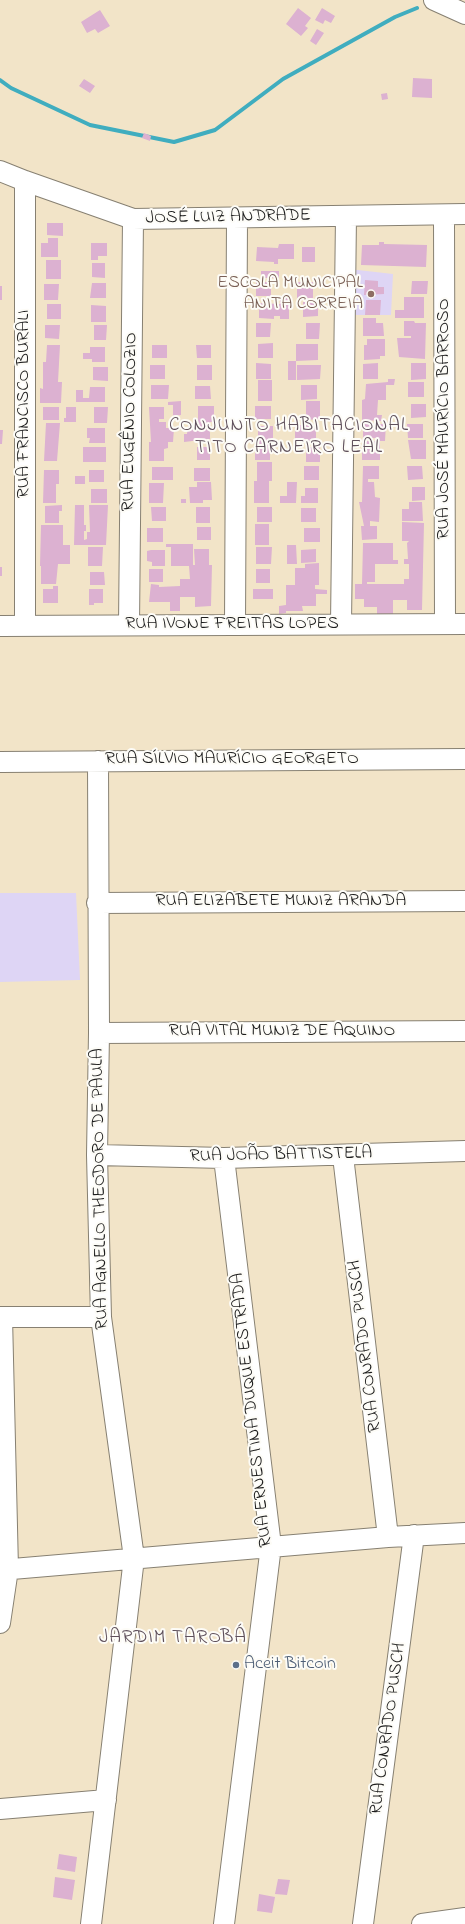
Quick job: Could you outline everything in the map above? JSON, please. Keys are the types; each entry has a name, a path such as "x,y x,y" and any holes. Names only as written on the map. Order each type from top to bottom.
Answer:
{"street":[{"path":"434,0 465,14"},
{"name":"JOSÉ LUIZ ANDRADE","path":"0,170 25,181 133,219 465,214"},
{"name":"RUA FRANCISCO BURALI","path":"25,181 25,626"},
{"name":"RUA JOSÉ MAURÍCIO BARROSO","path":"444,215 445,624"},
{"path":"341,624 346,216"},
{"path":"234,625 237,218"},
{"name":"RUA EUGÊNIO COLOZIO","path":"129,625 133,219"},
{"name":"RUA IVONE FREITAS LOPES","path":"0,626 465,624"},
{"name":"RUA SÍLVIO MAURÍCIO GEORGETO","path":"0,762 465,759"},
{"name":"RUA AGNELLO THEODORO DE PAULA","path":"90,1924 134,1558 101,1317 97,1156 99,1033 98,761"},
{"name":"RUA ELIZABETE MUNIZ ARANDA","path":"98,903 465,901"},
{"name":"RUA VITAL MUNIZ DE AQUINO","path":"99,1033 465,1031"},
{"name":"RUA JOÃO BATTISTELA","path":"97,1156 224,1158 344,1156 465,1151"},
{"name":"RUA CONRADO PUSCH","path":"344,1156 388,1537"},
{"name":"RUA ERNESTINA DUQUE ESTRADA","path":"224,1158 271,1546 224,1924"},
{"path":"0,1623 4,1570 1,1317 101,1317"},
{"path":"4,1570 271,1546 414,1535 465,1533"},
{"name":"RUA CONRADO PUSCH","path":"363,1924 414,1535"},
{"path":"0,1810 106,1800"},
{"path":"422,1924 465,1918"}],"shaded area":[{"name":"ESCOLA MUNICIPAL ANITA CORREIA","path":"349,269 393,274 391,315 350,315"},
{"path":"0,893 76,893 80,980 0,982"}],"building":[{"path":"298,8 311,18 305,26 308,28 301,36 286,24"},
{"path":"322,8 335,16 331,23 325,20 323,24 315,20"},
{"path":"100,10 110,26 98,33 95,29 87,33 81,22"},
{"path":"317,29 324,33 316,45 310,41"},
{"path":"413,78 432,79 432,98 412,97"},
{"path":"84,79 95,86 90,93 79,86"},
{"path":"387,93 388,99 382,100 381,94"},
{"path":"144,133 151,136 150,141 142,138"},
{"path":"47,223 63,223 63,236 47,235"},
{"path":"48,238 58,238 58,257 41,257 41,243 48,243"},
{"path":"379,242 384,242 384,244 427,245 426,267 361,265 362,245 379,245"},
{"path":"91,243 107,243 107,256 98,256 98,260 91,260"},
{"path":"279,244 294,244 294,259 278,259 278,264 274,264 274,262 256,261 257,247 278,248"},
{"path":"302,247 315,247 315,262 302,262"},
{"path":"46,260 61,260 61,279 46,279"},
{"path":"92,263 105,263 105,278 92,277"},
{"path":"261,271 279,271 279,278 261,278"},
{"path":"365,280 378,281 378,287 384,287 384,294 364,295"},
{"path":"412,281 428,281 427,294 411,294"},
{"path":"256,282 271,282 271,296 256,296"},
{"path":"297,282 313,282 313,298 297,298"},
{"path":"92,283 106,283 106,298 90,298"},
{"path":"44,284 59,284 58,300 44,300"},
{"path":"0,286 2,286 2,300 0,300"},
{"path":"404,297 424,297 424,318 395,318 395,310 404,310"},
{"path":"280,298 289,298 289,319 280,319 280,316 274,316 274,319 259,318 259,303 280,304"},
{"path":"366,300 381,300 380,315 365,315"},
{"path":"303,302 318,302 318,316 303,317"},
{"path":"47,304 61,304 61,319 47,319"},
{"path":"91,305 106,306 106,322 91,322"},
{"path":"363,318 376,318 376,323 383,323 384,336 363,336"},
{"path":"404,321 426,323 425,359 399,357 397,338 411,338 411,336 404,336"},
{"path":"256,323 271,323 270,337 256,337"},
{"path":"306,323 320,323 319,339 306,339"},
{"path":"45,325 60,325 59,339 45,338"},
{"path":"94,325 107,325 106,340 94,340"},
{"path":"367,339 385,339 385,356 380,356 380,359 364,360 364,345 367,345"},
{"path":"273,343 273,358 258,358 258,344"},
{"path":"296,344 318,344 318,360 296,361"},
{"path":"47,345 60,345 58,382 62,382 61,403 40,403 40,388 43,389 43,362 46,362"},
{"path":"152,345 167,345 167,358 152,358"},
{"path":"196,345 211,345 211,358 197,358"},
{"path":"90,347 105,347 105,362 92,362 92,359 83,359 83,353 90,353"},
{"path":"288,361 296,361 296,380 288,380"},
{"path":"256,363 271,364 271,379 256,379"},
{"path":"378,363 378,379 363,379 363,364"},
{"path":"411,363 426,363 426,379 411,380"},
{"path":"150,365 165,365 165,379 150,379"},
{"path":"197,365 212,365 212,380 197,380"},
{"path":"297,365 321,365 320,379 297,380"},
{"path":"93,367 108,367 108,381 93,380"},
{"path":"388,379 395,379 394,385 386,385 386,400 378,400 377,415 382,415 381,421 362,420 362,400 365,399 366,384 388,382"},
{"path":"258,380 272,380 272,401 258,401"},
{"path":"408,382 424,382 424,397 408,397"},
{"path":"151,385 169,385 168,399 151,399"},
{"path":"301,385 317,385 317,399 301,400"},
{"path":"195,386 210,386 211,399 195,399"},
{"path":"90,387 105,387 105,402 76,402 76,390 83,390 83,398 89,398"},
{"path":"181,401 181,415 173,416 173,405 168,405 168,402"},
{"path":"306,401 320,401 320,419 306,420"},
{"path":"411,404 426,404 426,417 411,418"},
{"path":"198,406 214,406 214,422 210,422 210,439 184,442 184,434 187,434 188,426 195,426 195,422 198,422"},
{"path":"255,406 271,406 271,419 255,419"},
{"path":"43,407 59,407 59,420 43,420"},
{"path":"66,407 76,407 76,422 64,422 64,418 66,418"},
{"path":"94,407 108,407 107,423 94,423"},
{"path":"149,407 164,407 164,419 159,419 159,422 166,422 166,428 174,428 173,442 168,442 168,448 164,449 164,461 149,461 149,442 151,442"},
{"path":"46,423 60,423 57,461 44,461"},
{"path":"363,424 386,424 385,441 380,441 380,460 362,460 362,441 378,441 378,438 363,438"},
{"path":"407,424 423,424 423,438 408,438"},
{"path":"295,425 316,425 316,441 308,441 308,439 295,439"},
{"path":"258,426 273,426 273,441 270,441 270,460 255,460 255,441 258,441"},
{"path":"87,428 105,428 105,443 89,443 90,438 87,438"},
{"path":"0,430 3,430 2,444 0,444"},
{"path":"408,440 426,440 426,459 411,459"},
{"path":"83,447 106,447 106,462 83,462"},
{"path":"197,447 210,447 210,460 197,460"},
{"path":"306,447 320,447 320,462 306,462"},
{"path":"257,462 272,462 272,481 269,481 269,503 254,503 254,481 257,481"},
{"path":"304,466 319,466 319,480 304,480"},
{"path":"363,466 379,466 379,479 368,479 368,482 374,482 375,497 380,498 379,522 370,521 370,526 377,526 377,539 362,540 361,526 364,526 359,502 362,502"},
{"path":"407,466 422,466 423,479 408,480"},
{"path":"152,467 173,467 173,480 152,480"},
{"path":"194,468 210,468 210,481 194,481"},
{"path":"44,470 59,470 59,484 56,484 56,503 43,503"},
{"path":"89,470 104,470 104,482 89,482"},
{"path":"75,476 85,476 85,484 75,484"},
{"path":"197,482 211,482 212,500 203,500 203,503 190,503 189,487 197,487"},
{"path":"287,482 297,482 296,503 280,503 280,496 287,496"},
{"path":"149,483 164,483 163,503 149,503"},
{"path":"412,487 425,487 425,500 412,501"},
{"path":"305,488 318,488 318,503 301,503 301,496 305,496"},
{"path":"91,489 107,489 107,503 91,503"},
{"path":"181,499 186,499 186,503 181,503"},
{"path":"409,502 422,502 423,521 402,521 402,509 409,509"},
{"path":"62,505 62,511 59,511 59,523 45,523 45,506"},
{"path":"75,505 84,505 84,525 86,525 86,531 84,531 84,540 87,539 87,532 90,532 89,505 108,505 106,545 74,545"},
{"path":"151,507 166,507 166,521 152,521"},
{"path":"196,507 210,507 210,523 196,523"},
{"path":"257,507 272,507 272,522 257,522"},
{"path":"301,508 316,508 316,522 301,522"},
{"path":"402,522 424,523 422,610 407,610 407,600 393,600 393,615 377,615 377,607 364,607 364,599 355,599 355,584 362,584 363,543 393,543 393,560 398,560 398,564 375,564 375,582 367,582 367,584 404,584 404,579 409,579 409,564 404,564 404,559 408,559 407,543 409,541 402,541"},
{"path":"255,524 269,524 269,545 255,545"},
{"path":"41,525 63,525 63,545 70,545 70,564 58,564 56,584 41,584"},
{"path":"197,527 211,527 211,540 197,540"},
{"path":"147,528 163,528 163,542 147,542"},
{"path":"304,528 320,528 320,542 304,542"},
{"path":"166,544 193,544 193,565 195,565 194,549 209,549 209,565 212,565 211,606 195,607 195,597 180,597 180,611 170,611 170,602 149,602 151,584 159,585 159,587 180,586 180,579 190,579 189,566 171,566 171,547 166,547"},
{"path":"287,545 296,545 297,564 287,564"},
{"path":"88,547 103,547 102,566 88,566"},
{"path":"256,547 272,547 271,564 256,564"},
{"path":"316,549 316,562 301,563 301,550"},
{"path":"165,550 165,566 152,566 152,562 147,561 147,551"},
{"path":"319,563 319,585 315,585 315,589 327,590 327,594 316,594 316,606 302,606 303,611 286,611 286,613 279,614 279,606 286,605 286,585 295,585 295,568 305,568 305,564"},
{"path":"0,567 2,567 2,576 0,576"},
{"path":"149,569 163,569 163,582 149,582"},
{"path":"256,569 270,569 270,583 256,583"},
{"path":"90,572 104,572 105,585 90,585"},
{"path":"53,586 58,586 58,603 43,603 43,589 53,589"},
{"path":"89,589 103,589 103,603 94,603 94,605 89,605"},
{"path":"253,589 273,589 273,599 253,599"},
{"path":"59,1854 77,1857 75,1872 57,1869"},
{"path":"55,1877 75,1880 72,1900 53,1897"},
{"path":"278,1879 290,1880 287,1895 275,1894"},
{"path":"259,1894 275,1897 272,1913 257,1911"}],"waterway":[{"path":"0,80 11,88 90,125 174,142 215,130 283,79 395,17 417,8"}],"place":[{"name":"ESCOLA MUNICIPAL ANITA CORREIA","path":"371,294"},
{"name":"Aceit Bitcoin","path":"236,1665"}],"district":[{"name":"CONJUNTO HABITACIONAL TITO CARNEIRO LEAL","path":"289,438"},
{"name":"JARDIM TAROBÁ","path":"173,1639"}]}
